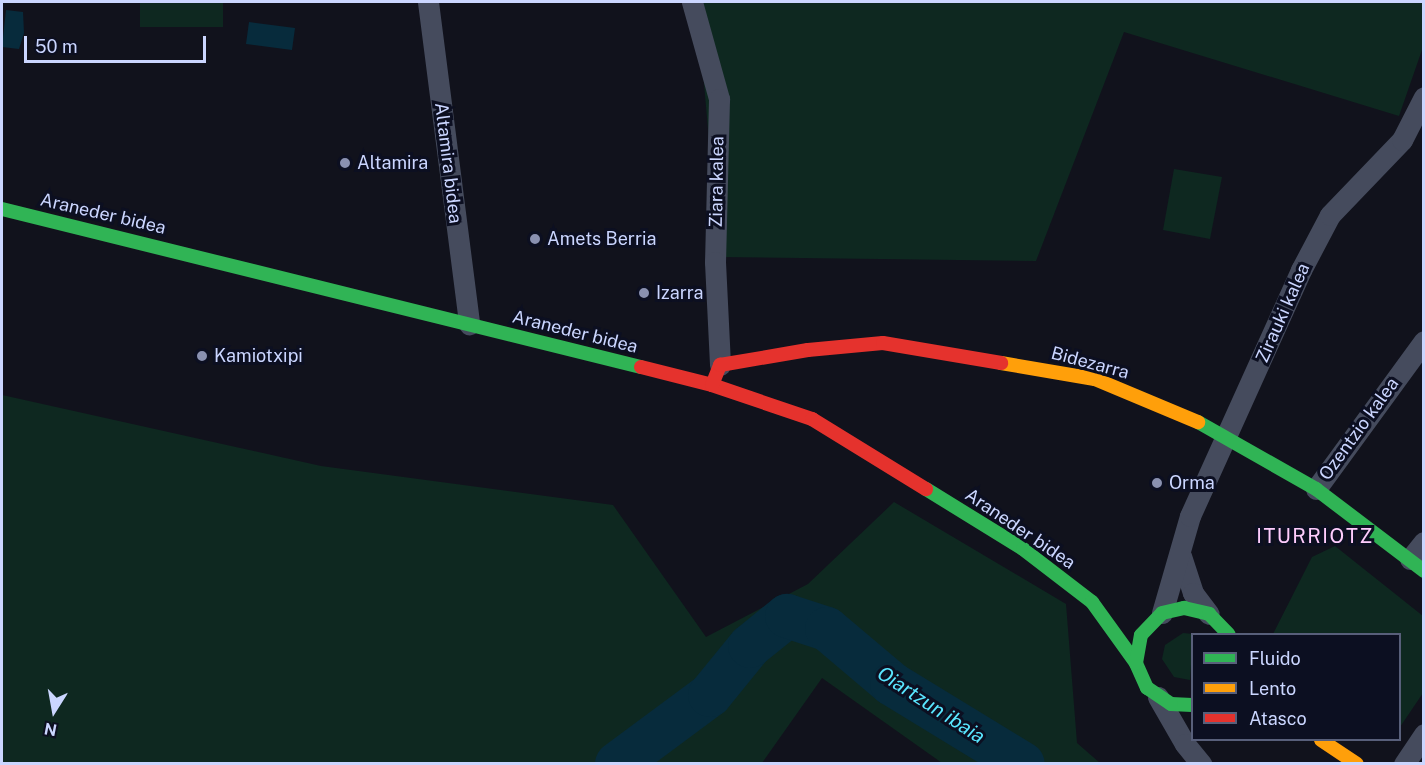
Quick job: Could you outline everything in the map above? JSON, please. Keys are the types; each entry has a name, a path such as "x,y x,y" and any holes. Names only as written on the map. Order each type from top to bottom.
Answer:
{"street":[{"name":"Altamira bidea","path":"428,2 469,324"},
{"name":"Ziara kalea","path":"692,2 719,99 715,262 716,375"},
{"name":"Zirauki kalea","path":"1159,615 1191,516 1301,270 1330,215 1402,140 1424,97"},
{"name":"Araneder bidea","path":"2,209 469,324 716,375 831,429 1023,549 1092,602 1136,663 1144,682 1158,698"},
{"name":"Ozentzio kalea","path":"1316,489 1424,341"},
{"name":"Bidezarra","path":"716,375 807,350 883,343 940,351 1095,380 1181,413 1227,437 1316,489 1417,565"},
{"path":"1417,565 1424,542"},
{"path":"1180,553 1193,593 1227,633"},
{"name":"Araneder bidea","path":"1092,602 1114,610"},
{"path":"1134,616 1159,615 1184,608 1209,614"},
{"path":"1136,663 1141,635 1159,615"},
{"path":"1158,698 1171,704 1191,705"},
{"path":"1158,698 1185,744 1201,764"},
{"path":"1185,744 1191,717"},
{"path":"1404,764 1424,734"},
{"path":"1323,741 1357,764"}],"green space":[{"path":"140,2 223,2 223,27 140,27"},
{"path":"697,2 1423,2 1423,47 1399,116 1124,32 1036,261 719,257"},
{"path":"1174,169 1222,177 1210,239 1163,230"},
{"path":"2,395 321,466 613,505 706,637 808,584 894,502 1066,604 1077,743 1100,763 942,763 822,678 762,763 2,763"},
{"path":"1335,546 1423,616 1423,693 1401,726 1401,633 1274,633 1312,557"},
{"path":"1183,633 1191,634 1190,680 1174,677 1162,659 1165,645"}],"water":[{"path":"6,10 23,12 24,33 19,49 2,47"},
{"path":"249,22 295,28 292,50 246,44"}],"waterway":[{"name":"Oiartzun ibaia","path":"617,764 710,695 750,646 787,616 827,629 892,684 1023,764"}],"traffic: fast":[{"path":"2,209 641,367"},
{"path":"1198,422 1316,489 1424,571"},
{"path":"926,489 1023,549 1092,602 1136,663"},
{"path":"1191,705 1171,704 1147,688 1136,663 1141,635 1162,613 1184,608 1209,614 1227,633"}],"traffic: slow":[{"path":"1001,363 1095,379 1198,422"},
{"path":"1322,741 1357,764"}],"traffic: jam":[{"path":"712,385 720,365 808,350 883,343 1001,363"},
{"path":"641,367 712,385 812,419 926,489"}],"place":[{"name":"Altamira","path":"345,163"},
{"name":"Amets Berria","path":"535,239"},
{"name":"Izarra","path":"644,293"},
{"name":"Kamiotxipi","path":"202,356"},
{"name":"Orma","path":"1157,483"}],"district":[{"name":"ITURRIOTZ","path":"1315,536"}]}
